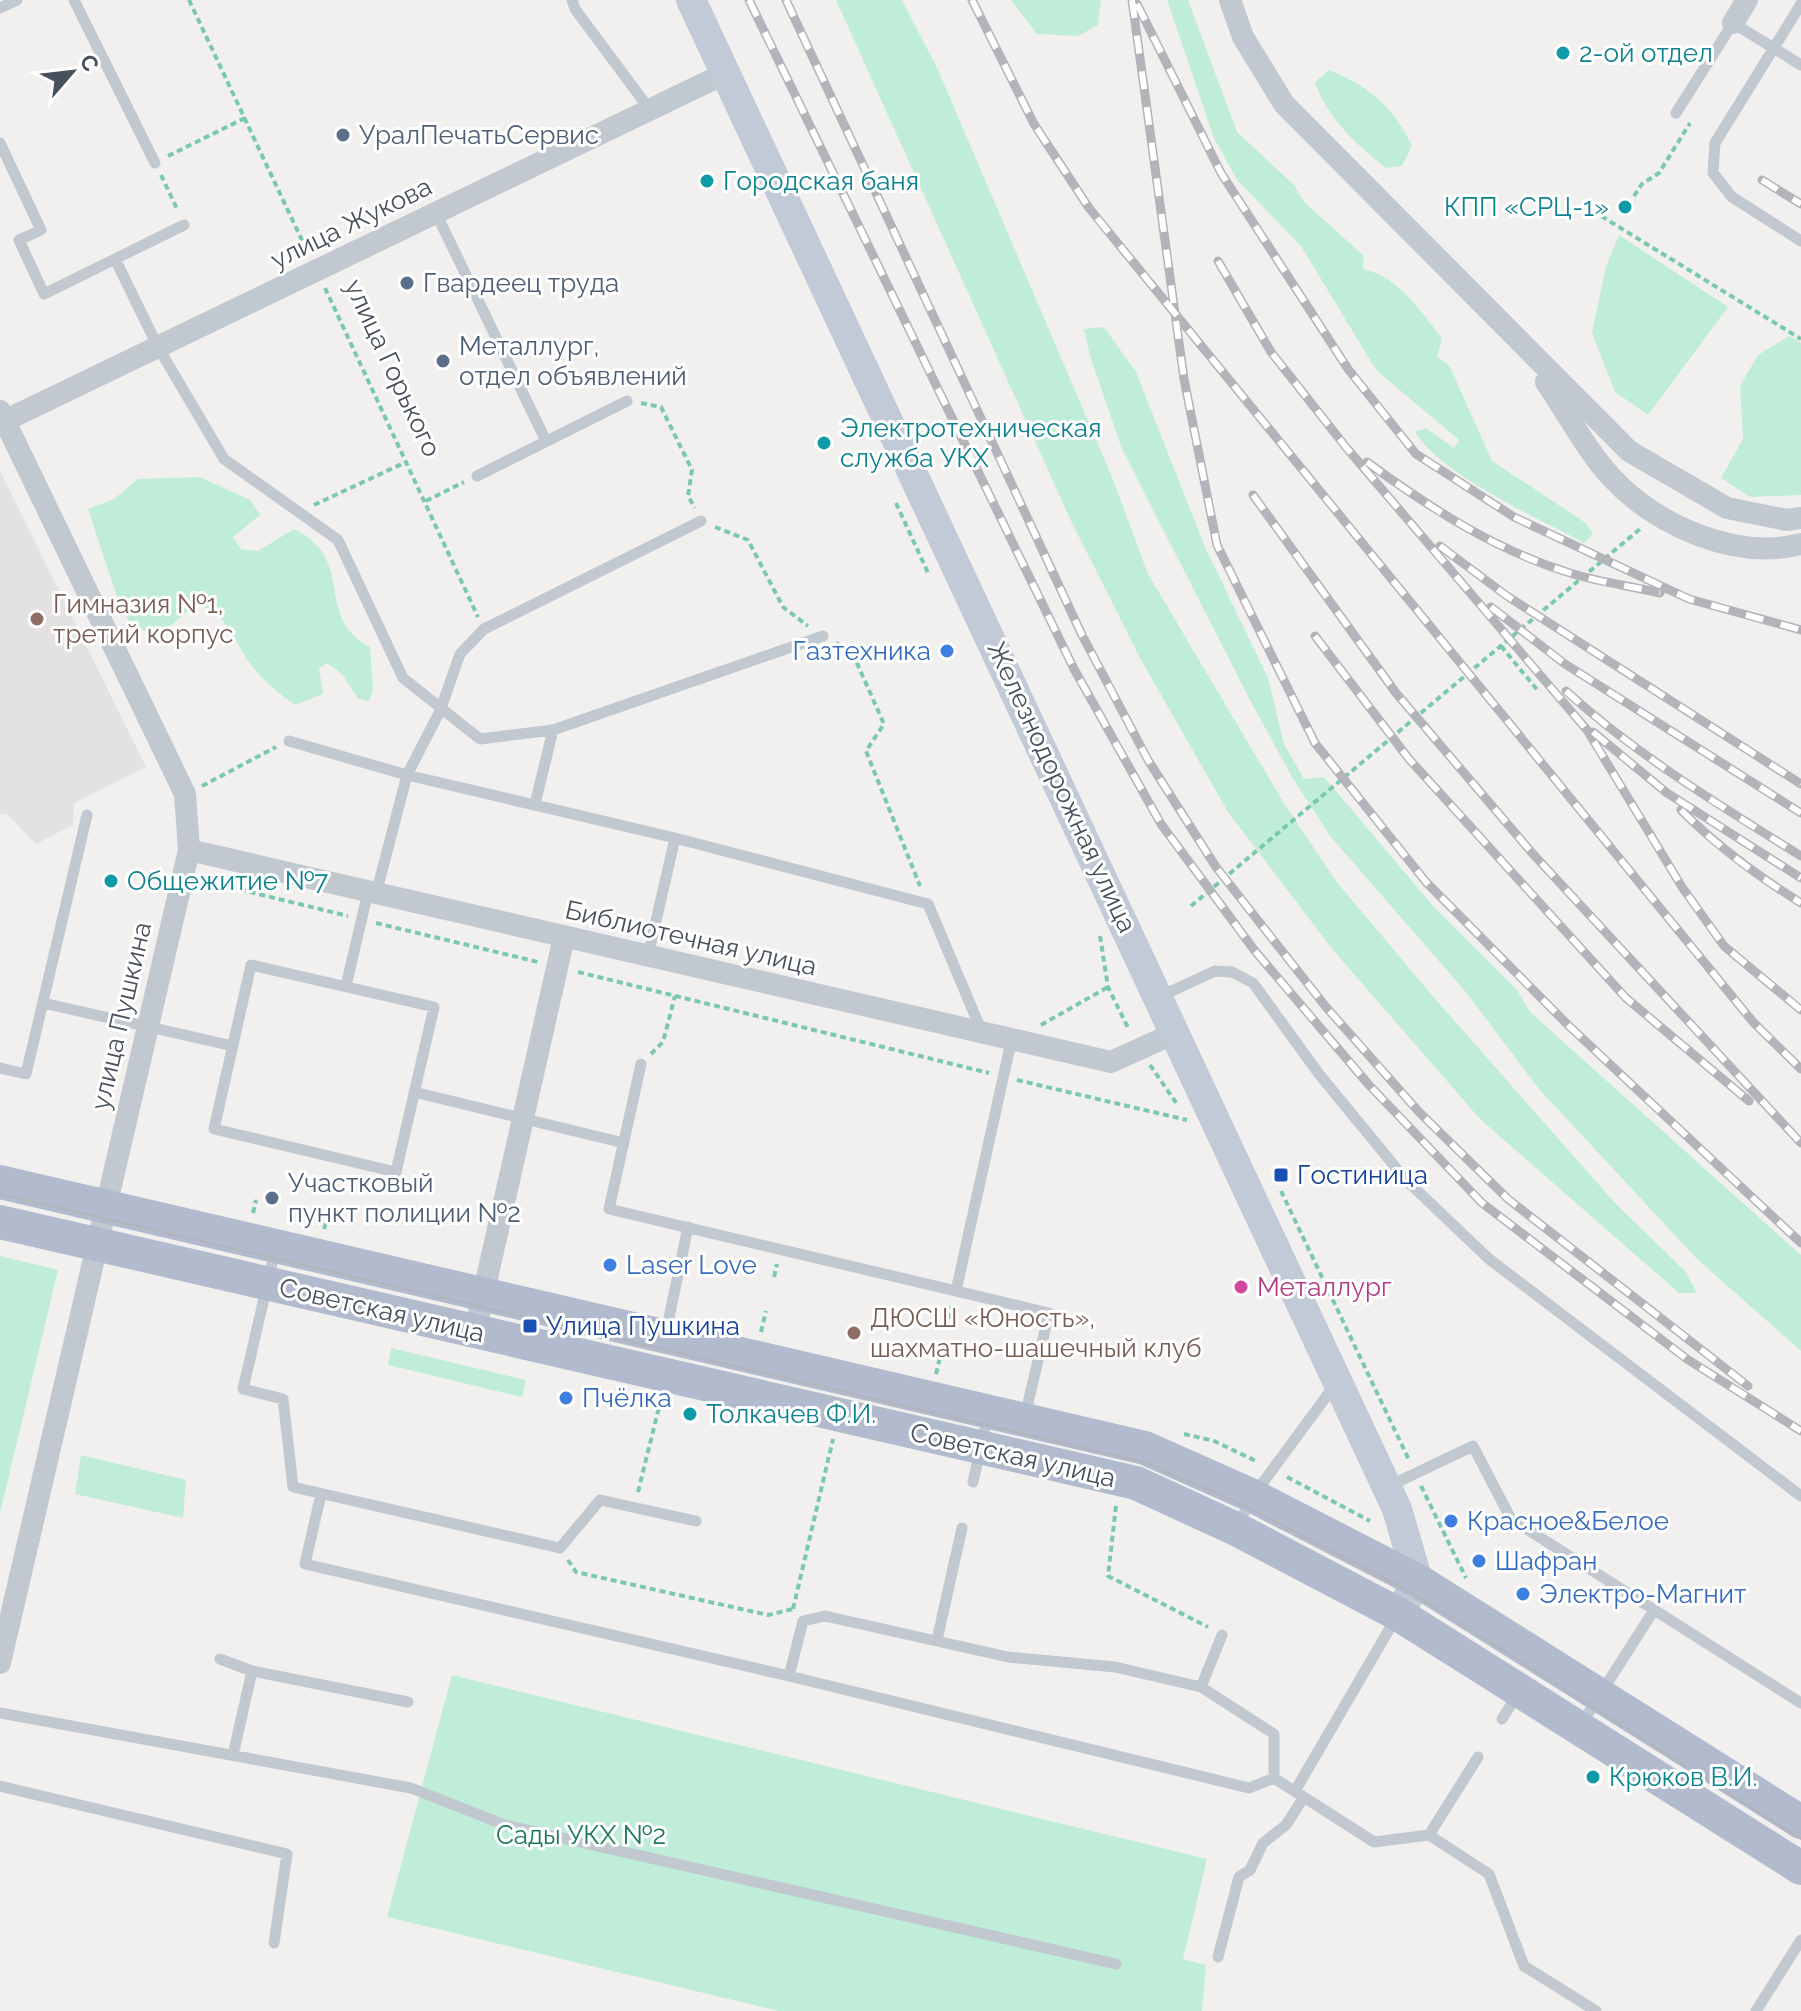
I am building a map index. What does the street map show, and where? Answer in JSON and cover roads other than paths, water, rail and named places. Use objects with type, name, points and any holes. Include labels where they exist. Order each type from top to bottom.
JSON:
[{"type":"main road","name":"Железнодорожная улица","points":[[691,0],[1339,1379],[1388,1487],[1418,1581]]},
{"type":"main road","name":"Советская улица","points":[[0,1182],[484,1295],[662,1362],[981,1447],[1020,1437],[1145,1448],[1253,1496],[1418,1581],[1801,1822]]},
{"type":"main road","name":"Советская улица","points":[[0,1222],[475,1331],[989,1411],[1020,1437],[1136,1483],[1236,1529],[1398,1614],[1801,1868]]},
{"type":"main road","points":[[1398,1614],[1418,1581]]},
{"type":"street","points":[[1230,0],[1243,37],[1284,104],[1629,451],[1727,508],[1787,520],[1801,518]]},
{"type":"street","points":[[1733,23],[1747,0]]},
{"type":"street","name":"улица Жукова","points":[[2,419],[726,73]]},
{"type":"street","points":[[1516,338],[1612,478],[1650,510],[1714,542],[1777,550],[1801,544]]},
{"type":"street","name":"улица Пушкина","points":[[0,1663],[189,850],[185,794],[2,419]]},
{"type":"street","name":"Библиотечная улица","points":[[189,850],[1011,1042],[1111,1062],[1177,1032]]},
{"type":"street","points":[[475,1331],[564,937]]},
{"type":"lane","points":[[0,8],[17,0]]},
{"type":"lane","points":[[74,0],[155,163]]},
{"type":"lane","points":[[572,0],[575,9],[650,110]]},
{"type":"lane","points":[[1801,4],[1715,143],[1713,173],[1732,197],[1801,241]]},
{"type":"lane","points":[[1676,113],[1733,23],[1801,65]]},
{"type":"lane","points":[[0,143],[41,230],[19,240],[44,294],[184,225]]},
{"type":"lane","points":[[436,213],[546,441]]},
{"type":"lane","points":[[115,259],[158,347],[224,459],[338,540],[403,678],[440,711],[480,739],[553,730],[823,636]]},
{"type":"lane","points":[[477,476],[627,401]]},
{"type":"lane","points":[[346,986],[362,919],[407,775],[440,711],[460,654],[484,629],[701,521]]},
{"type":"lane","points":[[535,804],[553,730]]},
{"type":"lane","points":[[289,741],[407,775],[675,838],[928,904],[983,1035]]},
{"type":"lane","points":[[0,1068],[26,1074],[87,815]]},
{"type":"lane","points":[[648,957],[675,838]]},
{"type":"lane","points":[[251,965],[434,1007],[396,1172],[214,1129],[233,1046],[251,965]]},
{"type":"lane","points":[[1160,996],[1215,971],[1232,972],[1253,983],[1319,1074],[1406,1180],[1489,1259],[1801,1496]]},
{"type":"lane","points":[[43,1003],[233,1046]]},
{"type":"lane","points":[[956,1291],[1011,1042]]},
{"type":"lane","points":[[641,1064],[609,1209],[1049,1313],[1020,1437]]},
{"type":"lane","points":[[414,1092],[624,1143]]},
{"type":"lane","points":[[662,1362],[688,1227]]},
{"type":"lane","points":[[276,1247],[243,1389],[283,1399],[293,1487],[560,1548],[600,1500],[696,1521]]},
{"type":"lane","points":[[1236,1529],[1253,1496],[1339,1379]]},
{"type":"lane","points":[[973,1482],[989,1411]]},
{"type":"lane","points":[[1388,1487],[1473,1446],[1511,1519],[1801,1703]]},
{"type":"lane","points":[[321,1494],[305,1564],[789,1676],[1249,1788],[1274,1778]]},
{"type":"lane","points":[[937,1640],[962,1528]]},
{"type":"lane","points":[[1579,1727],[1654,1610]]},
{"type":"lane","points":[[1218,1957],[1239,1877],[1250,1870],[1263,1843],[1286,1825],[1299,1794],[1398,1614]]},
{"type":"lane","points":[[789,1676],[803,1621],[825,1616],[1008,1657],[1115,1667],[1201,1687],[1274,1734],[1274,1778]]},
{"type":"lane","points":[[1201,1687],[1222,1635]]},
{"type":"lane","points":[[220,1659],[252,1671],[408,1702]]},
{"type":"lane","points":[[233,1755],[252,1671]]},
{"type":"lane","points":[[1502,1719],[1520,1689]]},
{"type":"lane","points":[[0,1713],[411,1788],[505,1825],[1116,1964]]},
{"type":"lane","points":[[1429,1835],[1478,1757]]},
{"type":"lane","points":[[1274,1778],[1374,1842],[1429,1835],[1489,1874],[1524,1966],[1596,2011]]},
{"type":"lane","points":[[0,1786],[287,1854],[274,1943]]},
{"type":"lane","points":[[1756,2011],[1801,1940]]},
{"type":"tram line","points":[[0,1194],[1144,1462],[1247,1507],[1411,1592],[1801,1839]]},
{"type":"railway","points":[[749,0],[1074,669],[1161,824],[1255,951],[1369,1085],[1482,1203],[1687,1359],[1801,1431]]},
{"type":"railway","points":[[786,0],[1082,635],[1148,760],[1216,867],[1326,1007],[1419,1112],[1508,1199],[1748,1386]]},
{"type":"railway","points":[[972,0],[1034,124],[1089,208],[1753,1022],[1801,1069]]},
{"type":"railway","points":[[1132,0],[1184,379],[1217,545],[1315,743],[1426,882],[1568,1025],[1801,1243]]},
{"type":"railway","points":[[1137,4],[1221,173],[1348,369],[1416,454],[1514,517],[1689,599],[1801,630]]},
{"type":"railway","points":[[1762,180],[1801,204]]},
{"type":"railway","points":[[1218,261],[1271,352],[1345,446],[1587,730],[1682,887],[1724,946],[1801,1010]]},
{"type":"railway","points":[[1367,462],[1464,526],[1542,564],[1660,593]]},
{"type":"railway","points":[[1253,495],[1396,693],[1533,854],[1801,1143]]},
{"type":"railway","points":[[1440,546],[1507,596],[1801,784]]},
{"type":"railway","points":[[1491,607],[1565,664],[1801,813]]},
{"type":"railway","points":[[1315,636],[1409,759],[1626,998],[1749,1101]]},
{"type":"railway","points":[[1566,691],[1650,758],[1801,856]]},
{"type":"railway","points":[[1593,732],[1667,793],[1801,878]]},
{"type":"railway","points":[[1681,810],[1738,860],[1801,903]]},
{"type":"place","name":"2-ой отдел","points":[[1563,53]]},
{"type":"place","name":"УралПечатьСервис","points":[[343,135]]},
{"type":"place","name":"Городская баня","points":[[707,181]]},
{"type":"place","name":"КПП «СРЦ-1»","points":[[1625,207]]},
{"type":"place","name":"Гвардеец труда","points":[[407,283]]},
{"type":"place","name":"Металлург, отдел объявлений","points":[[443,361]]},
{"type":"place","name":"Электротехническая служба УКХ","points":[[824,443]]},
{"type":"place","name":"Гимназия №1, третий корпус","points":[[37,619]]},
{"type":"place","name":"Газтехника","points":[[947,651]]},
{"type":"place","name":"Общежитие №7","points":[[111,881]]},
{"type":"place","name":"Гостиница","points":[[1281,1175]]},
{"type":"place","name":"Участковый пункт полиции №2","points":[[272,1198]]},
{"type":"place","name":"Laser Love","points":[[610,1265]]},
{"type":"place","name":"Металлург","points":[[1241,1287]]},
{"type":"place","name":"Улица Пушкина","points":[[530,1326]]},
{"type":"place","name":"ДЮСШ «Юность», шахматно-шашечный клуб","points":[[854,1333]]},
{"type":"place","name":"Пчёлка","points":[[566,1398]]},
{"type":"place","name":"Толкачев Ф.И.","points":[[690,1414]]},
{"type":"place","name":"Красное&Белое","points":[[1451,1521]]},
{"type":"place","name":"Шафран","points":[[1479,1561]]},
{"type":"place","name":"Электро-Магнит","points":[[1523,1594]]},
{"type":"place","name":"Крюков В.И.","points":[[1593,1777]]},
{"type":"park label","name":"Сады УКХ №2","points":[[581,1835]]}]
